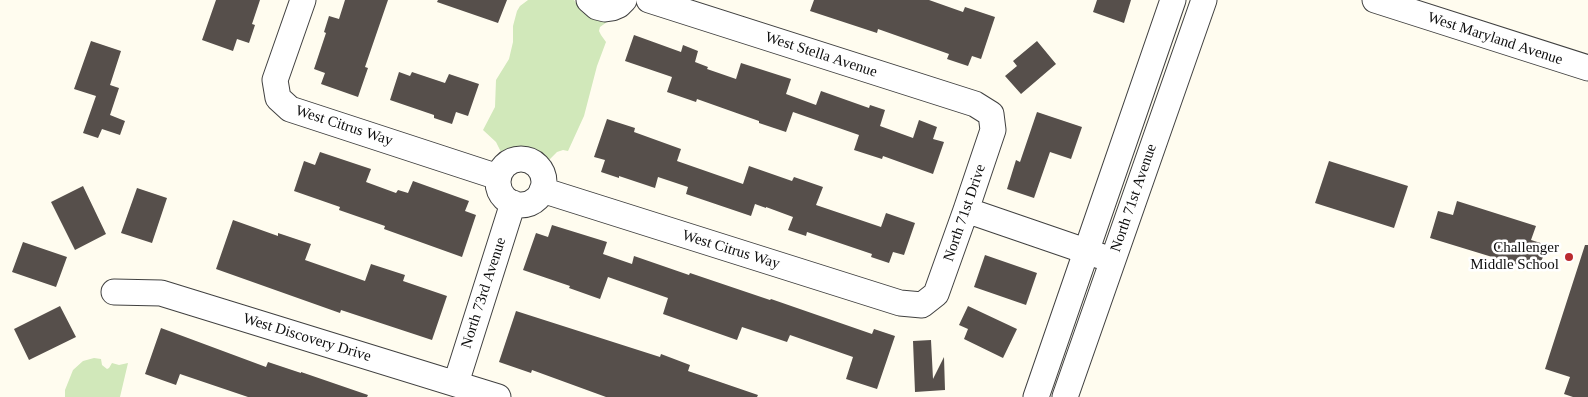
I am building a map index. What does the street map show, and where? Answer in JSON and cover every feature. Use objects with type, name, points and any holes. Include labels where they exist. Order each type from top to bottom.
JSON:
[{"type":"street","name":"West Citrus Way","points":[[303,0],[275,80],[278,98],[290,108],[498,177]]},
{"type":"street","points":[[589,0],[598,7],[605,9],[619,5],[624,0]]},
{"type":"street","name":"West Stella Avenue","points":[[650,0],[976,104],[991,114]]},
{"type":"street","name":"North 71st Avenue","points":[[1036,397],[1173,0]]},
{"type":"street","name":"North 71st Avenue","points":[[1065,397],[1204,0]]},
{"type":"street","name":"West Maryland Avenue","points":[[1374,0],[1588,68]]},
{"type":"street","name":"North 71st Drive","points":[[922,305],[936,294],[993,130],[991,114]]},
{"type":"street","points":[[517,159],[531,162],[536,165],[543,177],[542,190],[533,201],[521,204],[513,203],[503,196],[499,190],[498,177],[505,165],[511,161],[517,159]]},
{"type":"street","name":"West Citrus Way","points":[[542,190],[900,303],[922,305]]},
{"type":"street","name":"North 73rd Avenue","points":[[456,383],[513,203]]},
{"type":"street","points":[[966,210],[1112,260]]},
{"type":"street","name":"West Discovery Drive","points":[[114,292],[162,293],[498,397]]},
{"type":"green space","points":[[528,0],[574,0],[582,12],[589,17],[607,22],[600,27],[599,31],[606,42],[597,66],[584,116],[568,151],[557,152],[548,161],[542,154],[527,147],[501,152],[496,142],[483,130],[495,107],[496,80],[509,59],[517,11]]},
{"type":"green space","points":[[94,358],[101,359],[102,365],[107,369],[112,363],[119,365],[128,363],[120,397],[65,397],[65,390],[73,370],[83,361]]},
{"type":"building","points":[[216,0],[260,0],[252,24],[255,25],[249,43],[237,39],[233,51],[202,40]]},
{"type":"building","points":[[345,0],[388,0],[365,67],[368,68],[358,97],[321,84],[325,73],[314,69],[326,33],[324,32],[329,16],[339,19]]},
{"type":"building","points":[[438,0],[507,0],[498,23],[437,2]]},
{"type":"building","points":[[814,0],[929,0],[963,12],[965,7],[995,17],[981,59],[972,56],[968,66],[947,59],[949,54],[878,29],[877,33],[810,11]]},
{"type":"building","points":[[1097,0],[1131,0],[1124,23],[1093,12]]},
{"type":"building","points":[[634,35],[681,52],[683,45],[698,51],[695,62],[708,67],[707,69],[736,79],[741,63],[791,79],[786,94],[816,105],[821,91],[869,108],[870,105],[885,110],[880,126],[913,138],[919,120],[937,127],[933,139],[944,142],[933,174],[883,156],[882,159],[854,150],[859,135],[793,112],[786,132],[697,99],[696,102],[667,92],[672,77],[625,61]]},
{"type":"building","points":[[91,41],[121,51],[110,85],[119,88],[110,115],[125,121],[120,135],[102,129],[98,138],[83,133],[96,96],[74,89]]},
{"type":"building","points":[[1037,41],[1056,64],[1021,94],[1005,76],[1017,66],[1013,61]]},
{"type":"building","points":[[399,72],[410,76],[412,72],[445,83],[449,74],[479,84],[468,116],[456,112],[452,124],[434,118],[434,115],[390,100]]},
{"type":"building","points":[[1037,112],[1082,127],[1071,159],[1050,152],[1034,198],[1007,189],[1016,160],[1020,162]]},
{"type":"building","points":[[607,119],[635,128],[634,132],[681,149],[677,161],[743,184],[749,166],[792,181],[794,177],[823,187],[816,205],[881,227],[886,213],[915,223],[904,255],[893,252],[889,263],[871,257],[872,254],[807,232],[806,236],[788,230],[793,217],[766,207],[755,204],[751,216],[686,194],[688,187],[658,177],[655,188],[601,172],[605,160],[594,157]]},
{"type":"building","points":[[320,152],[371,169],[366,182],[396,193],[398,190],[408,193],[413,181],[469,201],[465,211],[476,215],[462,257],[384,229],[385,226],[339,210],[340,207],[294,191],[304,161],[315,165]]},
{"type":"building","points":[[1329,161],[1408,186],[1394,228],[1315,203]]},
{"type":"building","points":[[83,186],[106,234],[75,250],[51,202]]},
{"type":"building","points":[[137,188],[167,198],[152,243],[121,233]]},
{"type":"building","points":[[1457,201],[1536,226],[1531,240],[1547,245],[1538,271],[1430,238],[1438,211],[1453,215]]},
{"type":"building","points":[[233,220],[278,236],[278,233],[311,244],[305,260],[365,281],[371,264],[405,275],[403,281],[447,296],[432,340],[341,310],[340,313],[216,269]]},
{"type":"building","points":[[552,225],[607,242],[603,254],[632,264],[634,256],[689,275],[690,273],[771,299],[872,334],[874,329],[895,336],[877,389],[846,379],[853,357],[790,335],[787,342],[742,327],[737,340],[663,314],[668,298],[608,277],[600,299],[569,288],[570,286],[523,270],[536,233],[548,237]]},
{"type":"building","points":[[23,242],[67,257],[56,287],[12,272]]},
{"type":"building","points":[[1585,245],[1588,245],[1588,397],[1573,397],[1564,394],[1570,377],[1545,369]]},
{"type":"building","points":[[985,255],[1037,273],[1026,305],[974,287]]},
{"type":"building","points":[[60,306],[76,337],[29,360],[14,329]]},
{"type":"building","points":[[968,306],[1017,329],[1003,358],[964,339],[968,329],[959,325]]},
{"type":"building","points":[[516,311],[660,357],[661,354],[690,365],[688,371],[758,395],[757,397],[606,397],[532,370],[531,373],[499,362]]},
{"type":"building","points":[[161,328],[266,367],[268,362],[368,395],[367,397],[248,397],[180,374],[176,385],[145,374]]},
{"type":"building","points":[[931,340],[933,379],[944,357],[945,390],[915,392],[913,341]]},
{"type":"place","name":"Challenger Middle School","points":[[1569,257]]}]
